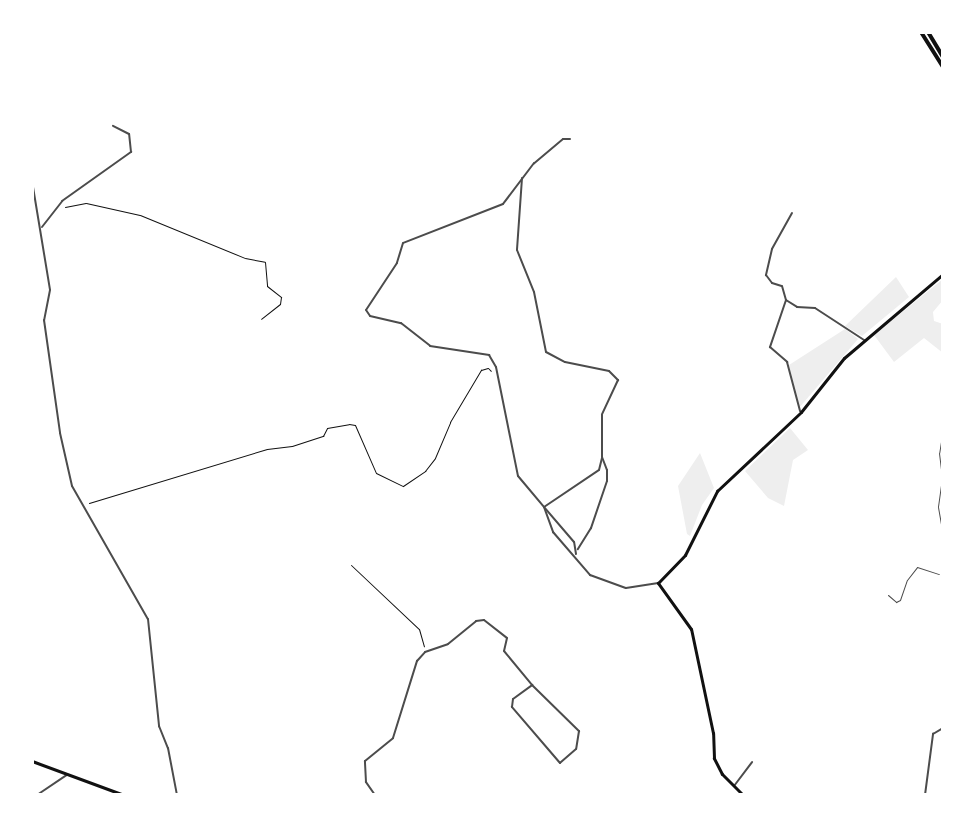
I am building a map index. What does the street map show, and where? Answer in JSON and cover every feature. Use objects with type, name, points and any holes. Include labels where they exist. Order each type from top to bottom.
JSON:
[{"type":"highway","points":[[921,32],[943,67]]},
{"type":"highway","points":[[928,32],[943,57]]},
{"type":"main road","points":[[743,795],[722,774],[714,758],[713,733],[691,629],[658,583],[685,555],[717,491],[801,412],[864,340],[943,274]]},
{"type":"main road","points":[[32,761],[124,795]]},
{"type":"street","points":[[42,228],[54,209],[85,182],[131,152],[129,134],[113,126]]},
{"type":"street","points":[[570,139],[563,139],[523,177],[503,204],[403,243],[397,263],[366,310],[370,316],[401,323],[430,346],[489,355],[496,367],[518,476],[578,549]]},
{"type":"street","points":[[523,177],[517,250],[534,292],[546,352],[565,362],[609,371],[618,380],[602,415],[599,470],[544,507]]},
{"type":"street","points":[[33,187],[50,290],[44,320],[72,486],[80,506],[131,585],[148,619],[159,726],[168,748],[177,795]]},
{"type":"street","points":[[792,213],[772,249],[765,270],[772,283],[782,286],[786,300],[770,347],[787,362],[801,412]]},
{"type":"street","points":[[786,300],[797,307],[815,308],[864,340]]},
{"type":"street","points":[[575,555],[591,528],[605,489],[607,470],[602,457]]},
{"type":"street","points":[[544,507],[553,532],[590,575],[619,587],[644,588],[658,583]]},
{"type":"street","points":[[375,795],[366,782],[365,761],[393,738],[417,661],[425,652],[448,644],[476,621],[484,620],[507,638],[504,651],[532,685],[579,731],[576,749],[560,763],[512,707],[513,699],[532,685]]},
{"type":"street","points":[[925,795],[933,734],[943,728]]},
{"type":"street","points":[[734,786],[752,762]]},
{"type":"street","points":[[37,795],[68,774]]},
{"type":"lane","points":[[943,429],[938,507],[943,535]]},
{"type":"lane","points":[[943,562],[943,577]]},
{"type":"lane","points":[[888,595],[896,602],[900,600],[907,580],[917,567],[930,569],[943,577]]},
{"type":"path","points":[[54,209],[86,203],[140,215],[245,258],[265,262],[267,286],[281,297],[280,304],[261,319]]},
{"type":"path","points":[[80,506],[267,449],[292,446],[323,436],[327,428],[349,424],[355,425],[376,473],[403,486],[425,471],[435,458],[450,422],[481,370],[488,368],[492,372]]},
{"type":"path","points":[[351,565],[419,629],[425,652]]},
{"type":"shaded area","points":[[896,277],[909,297],[862,336],[845,326]]},
{"type":"shaded area","points":[[943,279],[943,300],[933,312],[934,321],[943,324],[943,353],[924,338],[894,362],[874,335]]},
{"type":"shaded area","points":[[845,329],[858,339],[799,408],[789,365]]},
{"type":"shaded area","points":[[790,428],[808,450],[793,460],[784,506],[768,498],[745,471]]},
{"type":"shaded area","points":[[700,453],[714,488],[702,505],[690,536],[687,534],[678,486]]}]
